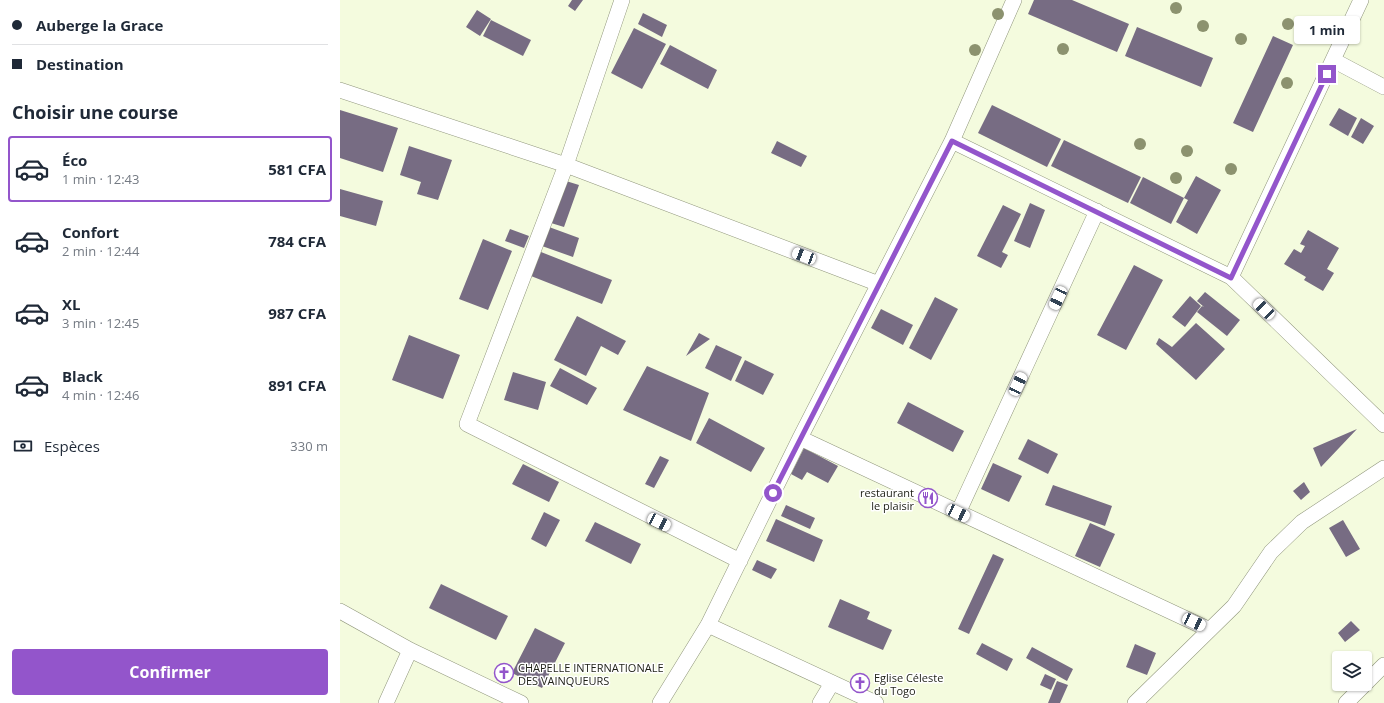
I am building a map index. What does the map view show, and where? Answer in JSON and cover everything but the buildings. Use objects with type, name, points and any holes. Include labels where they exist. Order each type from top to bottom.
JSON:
[{"type":"street","points":[[622,0],[566,164],[467,424],[740,561]]},
{"type":"street","points":[[660,703],[708,625],[800,438],[952,141],[1014,0]]},
{"type":"street","points":[[1231,278],[1361,0]]},
{"type":"street","points":[[1333,60],[1384,87]]},
{"type":"street","points":[[340,90],[566,164],[879,284]]},
{"type":"street","points":[[952,141],[1231,278],[1384,425]]},
{"type":"street","points":[[958,513],[1097,211]]},
{"type":"street","points":[[800,438],[1208,629]]},
{"type":"street","points":[[1135,703],[1208,629],[1234,606],[1270,552],[1302,522],[1384,468]]},
{"type":"street","points":[[340,611],[410,650],[521,703]]},
{"type":"street","points":[[708,625],[876,703]]},
{"type":"street","points":[[386,703],[410,650]]},
{"type":"street","points":[[1372,677],[1384,665]]},
{"type":"street","points":[[820,703],[832,682]]},
{"type":"street","points":[[1346,703],[1358,691]]},
{"type":"place","name":"restaurant le plaisir","points":[[928,498]]},
{"type":"place","name":"CHAPELLE INTERNATIONALE DES VAINQUEURS","points":[[504,673]]},
{"type":"place","name":"Eglise Céleste du Togo","points":[[860,683]]},
{"type":"route","points":[[773,493],[952,141],[1231,278],[1327,74]]}]
